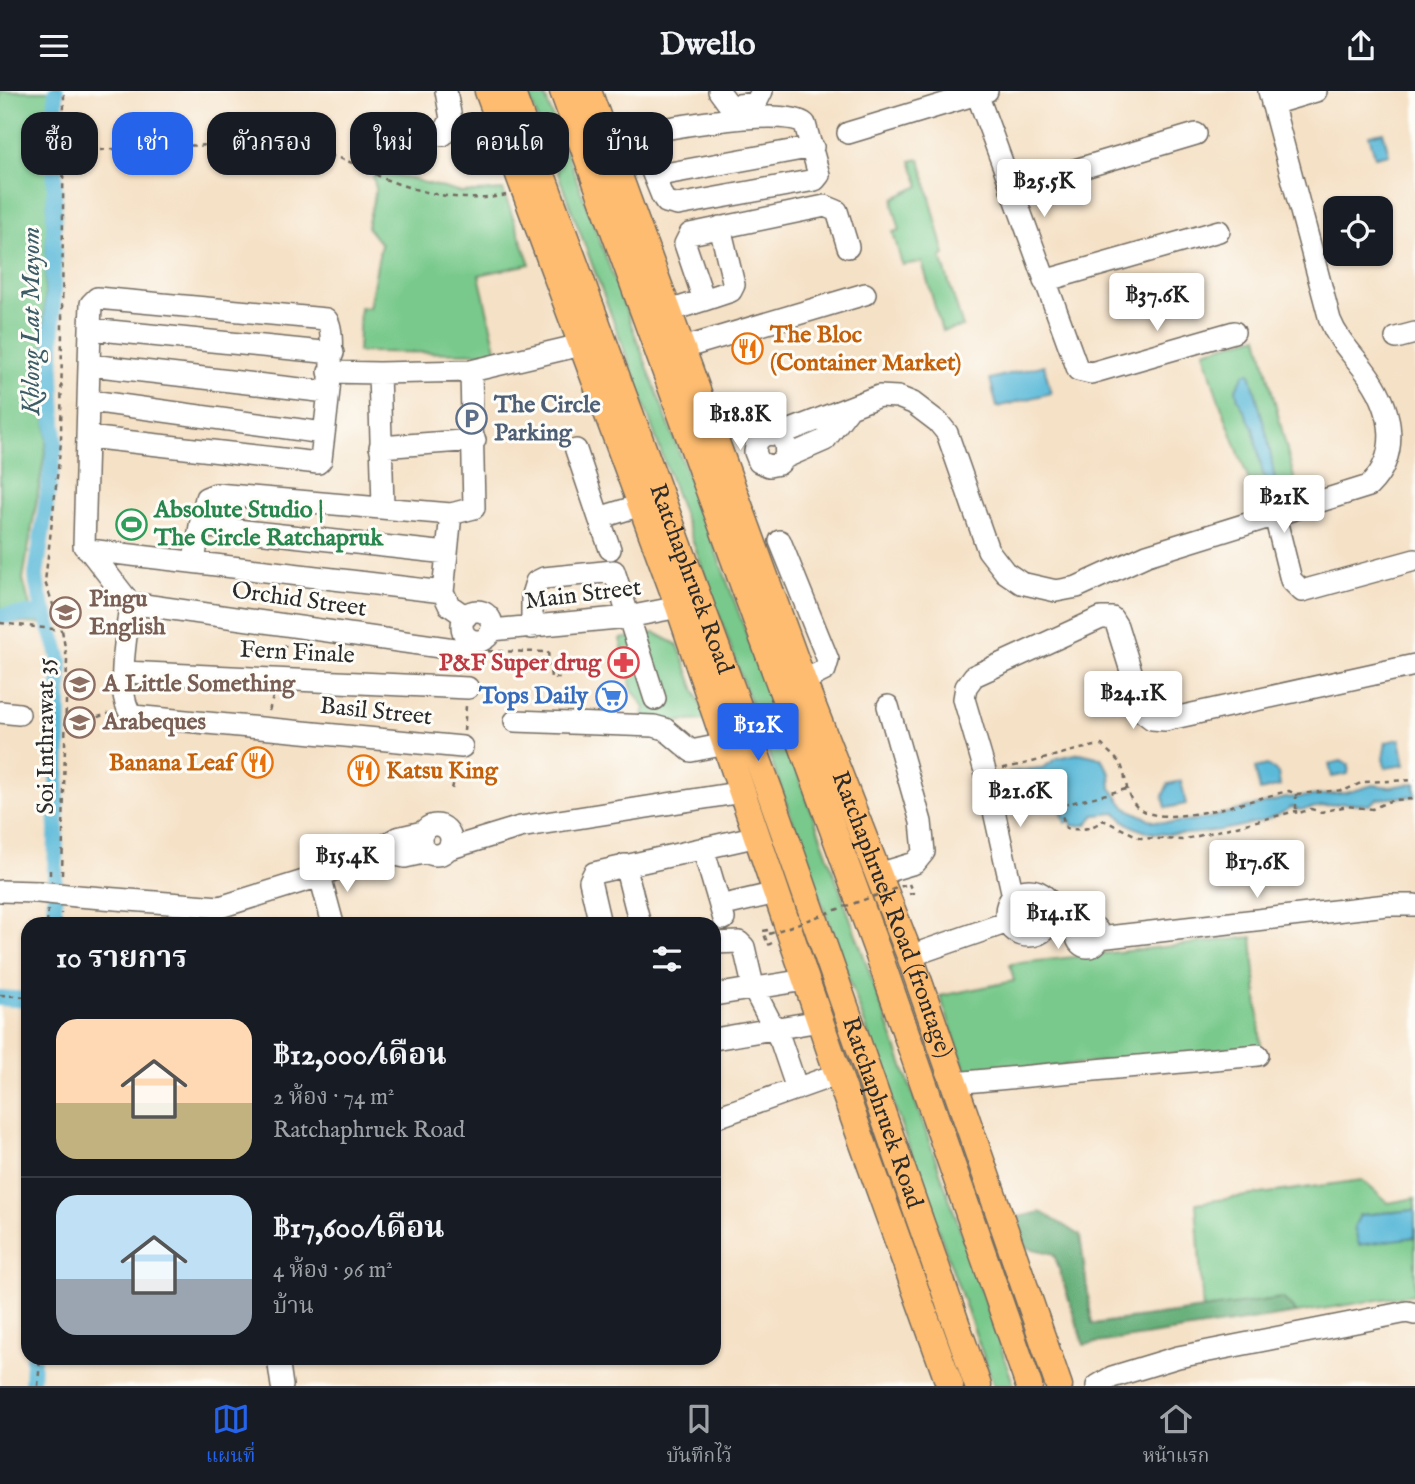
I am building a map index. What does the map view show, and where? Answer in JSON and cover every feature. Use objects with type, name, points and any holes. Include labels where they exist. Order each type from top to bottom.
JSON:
[{"type":"main road","points":[[488,91],[496,112]]},
{"type":"main road","points":[[497,91],[505,112]]},
{"type":"main road","name":"Ratchaphruek Road","points":[[511,91],[646,451],[857,1037],[978,1386]]},
{"type":"main road","name":"Ratchaphruek Road","points":[[563,91],[877,950],[1029,1386]]},
{"type":"main road","name":"Ratchaphruek Road (frontage)","points":[[587,91],[595,112]]},
{"type":"main road","points":[[520,175],[744,792],[805,980],[950,1386]]},
{"type":"main road","name":"Ratchaphruek Road (frontage)","points":[[618,175],[803,681],[910,956],[1059,1386]]},
{"type":"main road","points":[[877,950],[1020,1276]]},
{"type":"main road","points":[[857,1037],[857,1067],[925,1278],[927,1317]]},
{"type":"street","points":[[443,135],[451,119],[446,91]]},
{"type":"street","points":[[719,91],[730,106],[756,103],[762,91]]},
{"type":"street","points":[[760,456],[766,434],[784,448],[825,440],[848,410],[879,396],[898,397],[938,422],[954,449],[988,550],[1005,572],[1021,583],[1044,589],[1064,590],[1077,587],[1147,555],[1369,486],[1387,463],[1391,446],[1383,401],[1370,377],[1336,336],[1330,320],[1270,97],[1316,91]]},
{"type":"street","points":[[848,133],[980,92],[1011,189],[1078,370],[1091,373],[1234,332]]},
{"type":"street","points":[[673,129],[775,115],[800,119],[805,124],[813,147],[819,170],[815,180],[678,205],[666,202],[654,176],[813,147]]},
{"type":"street","points":[[1011,189],[1196,134]]},
{"type":"street","points":[[704,300],[685,240],[691,234],[825,206],[837,211],[848,247]]},
{"type":"street","points":[[669,311],[731,291],[734,285],[720,227]]},
{"type":"street","points":[[1044,281],[1219,231]]},
{"type":"street","points":[[683,348],[865,294]]},
{"type":"street","points":[[88,437],[313,463],[321,460],[331,327],[326,319],[97,298],[91,304],[90,401],[88,437],[83,541],[130,603],[122,693],[126,708]]},
{"type":"street","points":[[90,329],[329,372]]},
{"type":"street","points":[[90,365],[379,373],[471,371],[512,364],[582,345]]},
{"type":"street","points":[[194,561],[206,498],[216,494],[383,506],[451,514],[469,511],[476,503],[471,371]]},
{"type":"street","points":[[379,373],[383,506]]},
{"type":"street","points":[[90,401],[323,433]]},
{"type":"street","points":[[380,447],[475,440]]},
{"type":"street","points":[[727,468],[760,456],[779,464],[784,448]]},
{"type":"street","points":[[576,450],[610,549]]},
{"type":"street","points":[[599,518],[641,505]]},
{"type":"street","points":[[89,550],[443,592],[451,514]]},
{"type":"street","points":[[1275,516],[1292,580],[1302,591],[1415,560]]},
{"type":"street","points":[[200,526],[447,552]]},
{"type":"street","points":[[780,541],[828,660],[825,670],[803,681]]},
{"type":"street","points":[[532,628],[531,595],[536,582],[544,578],[609,569],[617,575],[655,699]]},
{"type":"street","name":"Main Street","points":[[443,592],[449,605],[466,617],[473,612],[484,612],[492,622],[492,630],[628,617],[678,607]]},
{"type":"street","name":"Orchid Street","points":[[130,603],[461,650]]},
{"type":"street","points":[[1013,896],[1034,890],[1047,897],[1053,910],[1044,932],[1028,936],[1014,930],[1008,922],[1006,909],[1013,896],[985,771],[964,699],[966,687],[974,676],[1101,618],[1112,618],[1117,626],[1144,713],[1152,719],[1165,720],[1415,665]]},
{"type":"street","name":"Fern Finale","points":[[124,672],[468,688]]},
{"type":"street","points":[[878,874],[915,863],[924,852],[921,823],[888,706]]},
{"type":"street","name":"Basil Street","points":[[126,708],[133,716],[462,747]]},
{"type":"street","points":[[515,721],[654,726],[665,729],[691,751],[726,744]]},
{"type":"street","points":[[0,891],[38,892],[69,901],[219,915],[320,876],[376,851],[397,838],[425,842],[436,825],[449,840],[490,824],[520,827],[744,792]]},
{"type":"street","points":[[598,917],[590,881],[594,873],[758,836]]},
{"type":"street","points":[[703,848],[722,913],[776,893]]},
{"type":"street","points":[[625,865],[638,917]]},
{"type":"street","points":[[320,876],[331,917]]},
{"type":"street","points":[[1049,925],[1077,933],[1082,927],[1093,926],[1098,931],[1099,938],[1387,905],[1415,905]]},
{"type":"street","points":[[910,956],[1008,922]]},
{"type":"street","points":[[721,943],[739,942],[744,947],[754,990],[774,1027],[797,1089]]},
{"type":"street","points":[[721,994],[805,980]]},
{"type":"street","points":[[721,1038],[820,1021]]},
{"type":"street","points":[[954,1083],[1258,1055]]},
{"type":"street","points":[[721,1114],[838,1073]]},
{"type":"street","points":[[1097,1386],[1112,1377],[1178,1357],[1406,1312],[1415,1314]]},
{"type":"street","points":[[279,1365],[282,1386]]},
{"type":"path","name":"Soi Inthrawat 35","points":[[62,879],[66,659],[60,629],[45,582],[61,442],[64,91]]},
{"type":"path","points":[[98,150],[189,143],[247,144],[334,156],[405,186],[460,197],[496,197],[526,191]]},
{"type":"path","points":[[265,728],[299,591]]},
{"type":"path","points":[[0,623],[60,629]]},
{"type":"path","points":[[461,650],[548,652],[551,678],[561,678]]},
{"type":"path","points":[[452,789],[462,747],[468,688]]},
{"type":"path","points":[[88,720],[126,708]]},
{"type":"path","points":[[985,771],[1034,764],[1068,750],[1102,745],[1120,764],[1126,789],[1135,806],[1151,815],[1213,812],[1289,791],[1296,794],[1345,790],[1363,782],[1415,780]]},
{"type":"path","points":[[1126,789],[1059,806],[1066,828],[1076,830],[1096,826],[1103,820],[1141,838],[1182,840],[1296,811]]},
{"type":"path","points":[[1296,794],[1296,814],[1303,814],[1311,809],[1321,812],[1347,806],[1372,809],[1392,800],[1415,799]]},
{"type":"path","points":[[769,934],[905,885],[908,894],[913,893],[908,879],[902,881],[907,896]]},
{"type":"path","points":[[63,917],[69,901]]},
{"type":"path","points":[[0,995],[21,996]]},
{"type":"path","points":[[38,1386],[40,1365]]},
{"type":"green space","points":[[0,91],[51,91],[50,112],[21,112],[21,175],[49,175],[44,332],[47,441],[23,579],[31,611],[41,624],[0,622]]},
{"type":"green space","points":[[527,91],[543,91],[551,112],[535,112]]},
{"type":"green space","points":[[920,159],[945,255],[941,257],[963,327],[942,331],[922,262],[902,265],[893,232],[900,230],[893,205],[894,198],[920,186],[911,161]]},
{"type":"green space","points":[[569,160],[843,898],[1014,1386],[994,1386],[631,368],[559,175],[569,175]]},
{"type":"green space","points":[[373,175],[396,175],[462,193],[503,190],[530,264],[479,275],[497,353],[358,352],[360,307],[369,308],[381,244],[367,227],[376,189]]},
{"type":"green space","points":[[1258,336],[1298,493],[1258,505],[1216,392],[1204,351]]},
{"type":"green space","points":[[655,633],[678,645],[706,720],[645,723],[645,708],[632,689],[620,639]]},
{"type":"green space","points":[[1252,937],[1261,1046],[967,1075],[940,996],[1014,981],[1010,964]]},
{"type":"green space","points":[[1362,1180],[1388,1203],[1415,1198],[1415,1210],[1360,1215],[1393,1239],[1415,1237],[1415,1294],[1297,1313],[1282,1298],[1203,1310],[1196,1203]]},
{"type":"green space","points":[[1041,1212],[1080,1235],[1092,1324],[1283,1298],[1297,1313],[1084,1345],[1054,1254],[1025,1247],[1018,1217]]},
{"type":"water","points":[[1383,132],[1389,154],[1375,157],[1369,135]]},
{"type":"water","points":[[1044,365],[1051,393],[997,407],[990,379]]},
{"type":"water","points":[[1245,373],[1250,373],[1268,439],[1275,480],[1268,481],[1263,474],[1253,428],[1238,399],[1236,389]]},
{"type":"water","points":[[1400,739],[1405,765],[1386,768],[1383,759],[1386,742]]},
{"type":"water","points":[[1080,753],[1101,758],[1110,773],[1111,788],[1126,808],[1153,821],[1171,823],[1208,818],[1286,798],[1346,793],[1373,785],[1390,787],[1415,783],[1415,796],[1377,799],[1369,805],[1343,803],[1299,810],[1292,807],[1245,825],[1205,832],[1169,834],[1138,829],[1116,813],[1095,815],[1086,825],[1072,826],[1071,821],[1065,823],[1054,789],[1034,795],[1030,787],[1010,792],[1009,772],[1042,768],[1058,758]]},
{"type":"water","points":[[1341,761],[1349,765],[1348,774],[1332,777],[1329,764]]},
{"type":"water","points":[[1267,765],[1278,773],[1280,786],[1260,791],[1255,768]]},
{"type":"water","points":[[1181,781],[1186,804],[1166,808],[1163,795],[1168,784]]},
{"type":"water","points":[[1283,842],[1284,849],[1250,852],[1250,845]]},
{"type":"water","points":[[1415,1210],[1415,1237],[1359,1245],[1354,1227],[1360,1215]]},
{"type":"waterway","name":"Khlong Lat Mayom","points":[[54,917],[60,661],[36,575],[55,445],[52,373],[56,91]]},
{"type":"waterway","points":[[0,616],[46,613]]},
{"type":"waterway","points":[[0,998],[21,1000]]},
{"type":"waterway","name":"Khlong Lat Mayom","points":[[32,1386],[33,1365]]},
{"type":"place","name":"The Bloc (Container Market)","points":[[747,349]]},
{"type":"place","name":"The Circle Parking","points":[[471,419]]},
{"type":"place","name":"Absolute Studio | The Circle Ratchapruk","points":[[131,524]]},
{"type":"place","name":"Pingu English","points":[[66,613]]},
{"type":"place","name":"P&F Super drug","points":[[624,663]]},
{"type":"place","name":"A Little Something","points":[[80,684]]},
{"type":"place","name":"Tops Daily","points":[[611,696]]},
{"type":"place","name":"Arabeques","points":[[80,722]]},
{"type":"place","name":"Banana Leaf","points":[[257,763]]},
{"type":"place","name":"Katsu King","points":[[363,771]]}]
